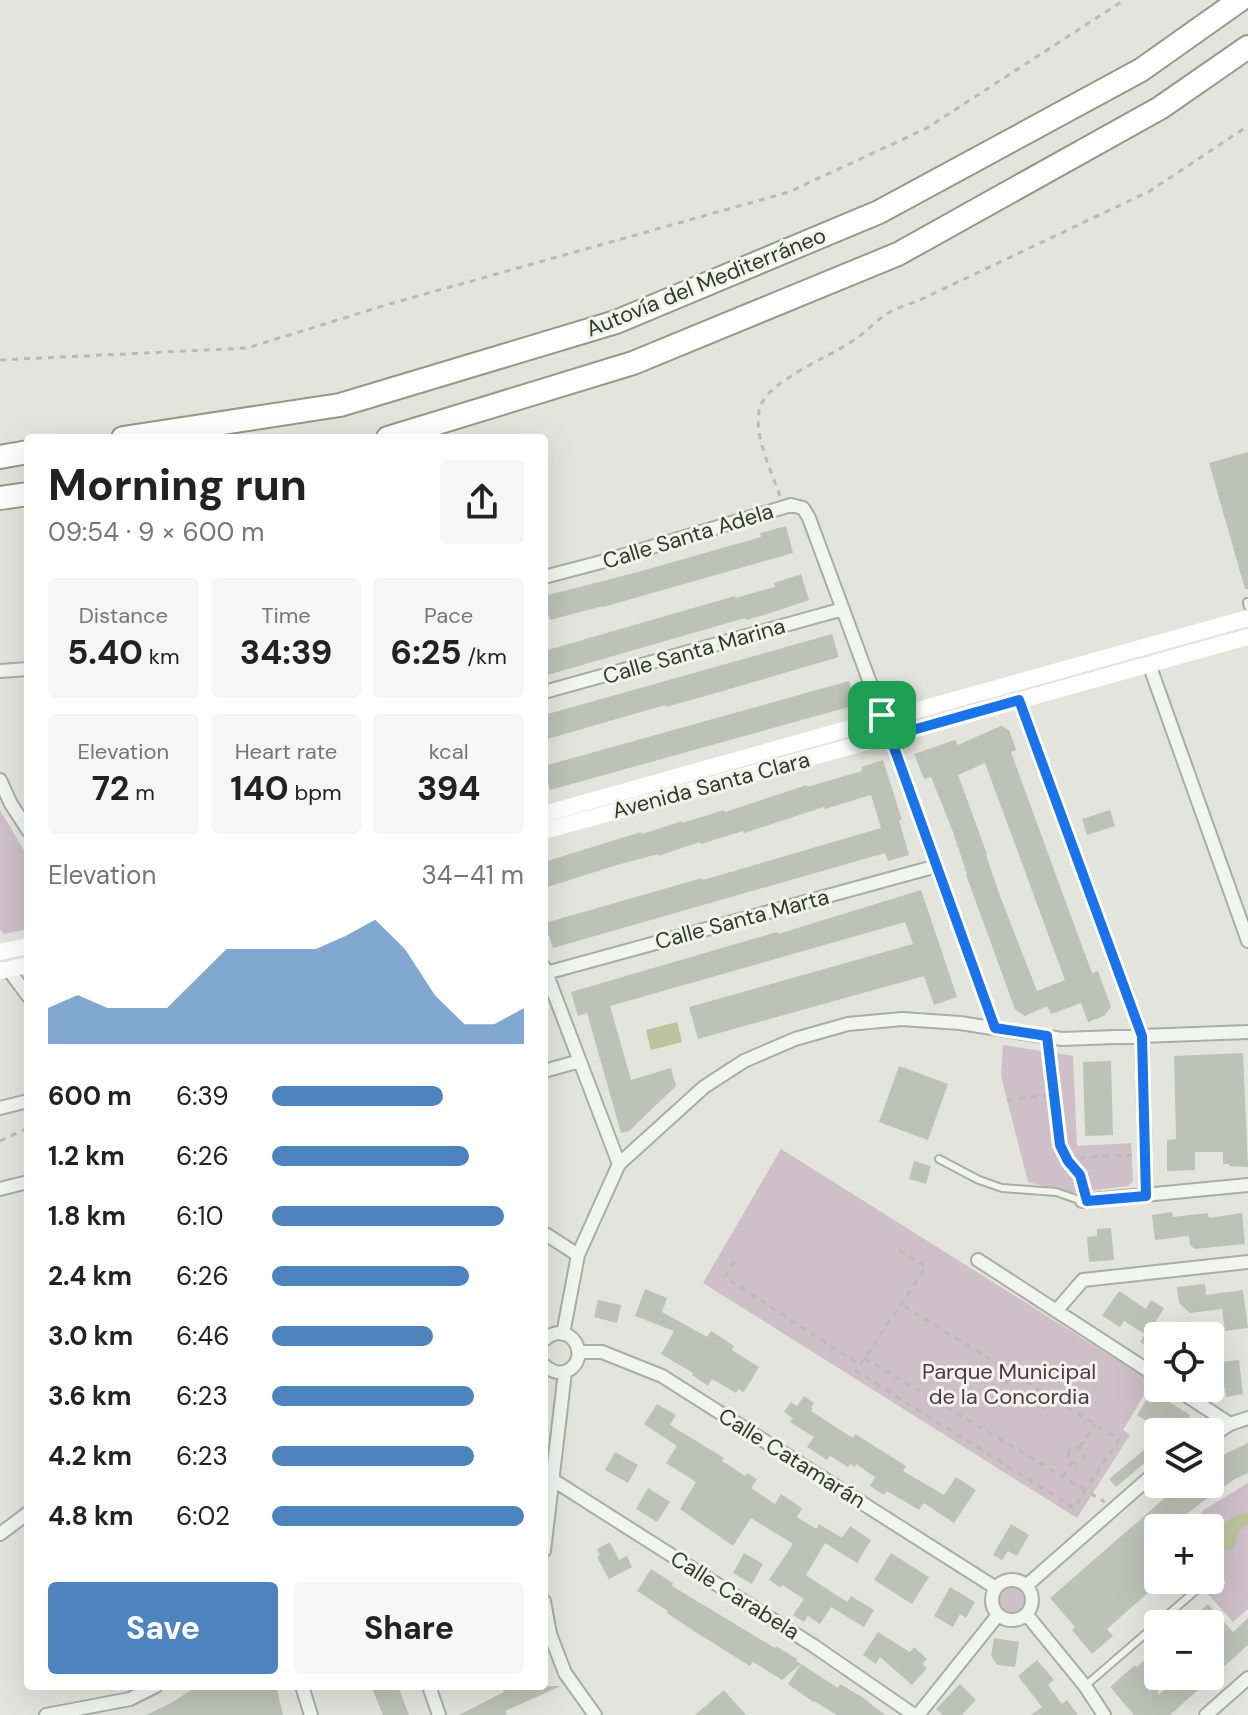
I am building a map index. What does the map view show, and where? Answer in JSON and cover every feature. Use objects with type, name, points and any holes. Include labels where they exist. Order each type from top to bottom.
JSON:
[{"type":"highway","name":"Autovía del Mediterráneo","points":[[149,434],[340,405],[616,322],[879,212],[1141,70],[1240,0]]},
{"type":"highway","name":"Autovía del Mediterráneo","points":[[401,434],[633,363],[898,254],[1160,108],[1248,47]]},
{"type":"highway","points":[[0,457],[24,453]]},
{"type":"highway","points":[[0,498],[24,495]]},
{"type":"street","name":"Calle Santa Adela","points":[[548,576],[783,507],[803,508],[884,717]]},
{"type":"street","name":"Calle Santa Marina","points":[[548,691],[843,609]]},
{"type":"street","name":"Avenida Santa Clara","points":[[548,813],[1248,609]]},
{"type":"street","name":"Avenida Santa Clara","points":[[548,830],[1248,637]]},
{"type":"street","points":[[1149,664],[1248,941]]},
{"type":"street","points":[[0,671],[24,669]]},
{"type":"street","points":[[1019,700],[1142,1036],[1146,1196]]},
{"type":"street","points":[[890,738],[901,723],[884,717],[873,731],[890,738],[995,1028]]},
{"type":"street","points":[[0,780],[24,824]]},
{"type":"street","name":"Calle Santa Marta","points":[[548,969],[937,866]]},
{"type":"street","points":[[0,952],[24,947]]},
{"type":"street","points":[[4,970],[24,966]]},
{"type":"street","points":[[4,970],[24,992]]},
{"type":"street","points":[[548,978],[619,1164]]},
{"type":"street","points":[[563,1334],[578,1255],[619,1164],[704,1087],[744,1061],[795,1039],[848,1024],[902,1019],[960,1023],[1062,1039],[1248,1032]]},
{"type":"street","points":[[548,1070],[580,1061]]},
{"type":"street","points":[[0,1108],[24,1102]]},
{"type":"street","points":[[0,1189],[24,1183]]},
{"type":"street","points":[[1085,1201],[1248,1185]]},
{"type":"street","points":[[548,1236],[578,1255]]},
{"type":"street","points":[[978,1260],[1144,1368]]},
{"type":"street","points":[[1057,1310],[1083,1280],[1248,1262]]},
{"type":"street","points":[[548,1338],[563,1334],[572,1338],[578,1352],[577,1361],[565,1372],[555,1372],[548,1368]]},
{"type":"street","name":"Calle Catamarán","points":[[578,1352],[602,1352],[662,1376],[996,1588]]},
{"type":"street","points":[[548,1519],[565,1372]]},
{"type":"street","points":[[1196,1402],[1230,1424]]},
{"type":"street","points":[[1224,1428],[1248,1418]]},
{"type":"street","name":"Calle Carabela","points":[[553,1480],[814,1646],[916,1715]]},
{"type":"street","points":[[1026,1586],[1144,1482]]},
{"type":"street","points":[[0,1534],[24,1516]]},
{"type":"street","points":[[1008,1581],[1021,1582],[1026,1586],[1032,1597],[1027,1615],[1010,1621],[998,1615],[992,1605],[996,1588],[1008,1581]]},
{"type":"street","points":[[916,1715],[998,1615]]},
{"type":"street","points":[[1027,1615],[1085,1686],[1104,1715]]},
{"type":"street","points":[[548,1623],[565,1673],[595,1715]]},
{"type":"street","points":[[1206,1715],[1221,1709],[1248,1678]]},
{"type":"street","points":[[46,1715],[81,1712],[130,1699],[148,1690]]},
{"type":"street","points":[[303,1690],[311,1715]]},
{"type":"street","points":[[430,1690],[439,1715]]},
{"type":"lane","points":[[939,1159],[1002,1188],[1056,1192],[1085,1201]]},
{"type":"lane","points":[[1085,1686],[1192,1594]]},
{"type":"path","points":[[0,360],[247,348],[386,305],[789,192],[927,128],[1124,0]]},
{"type":"path","points":[[783,507],[759,433],[760,408],[772,390],[856,339],[890,312],[1150,191],[1248,126]]},
{"type":"path","points":[[1047,1036],[1060,1145],[1080,1175],[1085,1201]]},
{"type":"path","points":[[1007,1100],[1054,1094]]},
{"type":"path","points":[[0,1141],[24,1130]]},
{"type":"path","points":[[1055,1147],[1060,1145]]},
{"type":"path","points":[[1068,1161],[1145,1153]]},
{"type":"path","points":[[899,1250],[926,1267],[864,1358],[856,1371],[1074,1508],[1119,1439],[901,1304]]},
{"type":"path","points":[[734,1262],[725,1277],[860,1365]]},
{"type":"path","points":[[949,1341],[953,1335]]},
{"type":"path","points":[[864,1358],[1018,1447],[1114,1509]]},
{"type":"path","points":[[1005,1385],[1013,1373]]},
{"type":"path","points":[[1043,1409],[1051,1397]]},
{"type":"path","points":[[978,1426],[982,1420]]},
{"type":"path","points":[[1080,1447],[1095,1424]]},
{"type":"path","points":[[1072,1447],[1080,1447],[1084,1451],[1083,1459],[1079,1463],[1072,1462],[1069,1451],[1072,1447]]},
{"type":"path","points":[[1063,1477],[1072,1462]]},
{"type":"green space","points":[[0,810],[24,850],[24,930],[4,934],[0,930]]},
{"type":"green space","points":[[1003,1045],[1073,1056],[1077,1146],[1131,1143],[1133,1181],[1128,1186],[1070,1193],[1028,1182],[1001,1076]]},
{"type":"green space","name":"Parque Municipal de la Concordia","points":[[781,1149],[1144,1377],[1144,1395],[1123,1430],[1130,1435],[1077,1518],[703,1283]]},
{"type":"green space","points":[[1248,1483],[1248,1609],[1233,1622],[1208,1594],[1224,1594],[1224,1514],[1200,1514]]},
{"type":"green space","points":[[1012,1588],[1021,1592],[1025,1601],[1021,1610],[1012,1614],[1003,1610],[999,1601],[1003,1592]]},
{"type":"shaded area","points":[[677,1022],[682,1042],[651,1050],[646,1030]]},
{"type":"shaded area","points":[[1248,1512],[1248,1525],[1240,1531],[1233,1549],[1225,1549],[1224,1524]]},
{"type":"building","points":[[1248,452],[1248,589],[1245,589],[1209,463]]},
{"type":"building","points":[[786,526],[793,553],[550,620],[548,595],[761,537],[760,533]]},
{"type":"building","points":[[801,574],[809,600],[548,675],[548,650],[775,587],[774,583]]},
{"type":"building","points":[[832,634],[839,657],[548,739],[548,714]]},
{"type":"building","points":[[849,681],[856,705],[550,790],[548,765]]},
{"type":"building","points":[[1001,726],[1009,730],[1016,750],[1011,752],[1076,930],[1092,973],[1098,971],[1111,1007],[1104,1016],[1088,1022],[1081,1003],[1051,1014],[1047,1006],[1025,1016],[1015,1009],[953,832],[931,777],[924,779],[914,754],[955,740],[958,745]],"holes":[[[985,763],[1065,980],[1037,991],[1000,896],[958,775]]]},
{"type":"building","points":[[883,760],[902,820],[899,820],[909,855],[888,861],[885,853],[553,948],[548,922],[881,828],[871,795],[548,887],[548,861],[862,771],[861,767]]},
{"type":"building","points":[[1110,810],[1115,826],[1087,835],[1082,819]]},
{"type":"building","points":[[921,890],[957,997],[934,1005],[924,976],[698,1039],[689,1007],[913,944],[905,922],[610,1006],[631,1080],[671,1068],[676,1086],[629,1131],[621,1133],[587,1013],[578,1016],[571,992]]},
{"type":"building","points":[[1243,1053],[1248,1167],[1223,1164],[1223,1152],[1195,1152],[1195,1170],[1167,1171],[1167,1140],[1176,1139],[1174,1056]]},
{"type":"building","points":[[1111,1061],[1113,1135],[1085,1136],[1083,1062]]},
{"type":"building","points":[[899,1066],[948,1084],[928,1140],[879,1122]]},
{"type":"building","points":[[914,1161],[931,1166],[926,1184],[909,1179]]},
{"type":"building","points":[[1172,1212],[1173,1217],[1208,1213],[1209,1218],[1242,1213],[1245,1244],[1195,1249],[1190,1245],[1189,1236],[1155,1240],[1152,1215]]},
{"type":"building","points":[[1111,1228],[1114,1260],[1089,1262],[1087,1237],[1097,1236],[1097,1229]]},
{"type":"building","points":[[1205,1284],[1206,1295],[1243,1290],[1248,1328],[1225,1331],[1222,1309],[1190,1313],[1179,1303],[1177,1287]]},
{"type":"building","points":[[645,1289],[667,1298],[662,1312],[707,1337],[711,1331],[734,1346],[732,1350],[759,1367],[744,1392],[738,1389],[736,1393],[712,1379],[708,1386],[661,1354],[674,1331],[635,1316]]},
{"type":"building","points":[[1119,1291],[1146,1309],[1151,1300],[1164,1308],[1155,1322],[1144,1322],[1144,1333],[1124,1321],[1120,1327],[1102,1316]]},
{"type":"building","points":[[598,1300],[621,1305],[617,1323],[594,1317]]},
{"type":"building","points":[[1239,1360],[1243,1394],[1226,1397],[1224,1362]]},
{"type":"building","points":[[804,1396],[814,1403],[811,1411],[906,1466],[903,1471],[944,1495],[956,1477],[976,1490],[954,1523],[924,1503],[919,1510],[887,1491],[884,1495],[870,1486],[875,1477],[856,1464],[855,1467],[850,1464],[848,1467],[830,1456],[827,1460],[807,1447],[814,1437],[790,1422],[793,1418],[784,1412],[791,1402],[797,1406]]},
{"type":"building","points":[[1145,1402],[1169,1402],[1190,1415],[1188,1418],[1144,1419],[1137,1415]]},
{"type":"building","points":[[657,1404],[676,1415],[670,1425],[724,1458],[722,1461],[745,1476],[747,1473],[757,1479],[751,1488],[775,1504],[781,1494],[802,1508],[797,1517],[816,1529],[819,1524],[842,1538],[850,1526],[871,1540],[857,1563],[825,1543],[806,1575],[847,1602],[851,1596],[874,1610],[864,1627],[831,1607],[820,1624],[808,1616],[804,1622],[793,1615],[804,1599],[769,1580],[793,1544],[751,1518],[733,1546],[680,1509],[696,1482],[666,1463],[677,1446],[644,1424]]},
{"type":"building","points":[[1248,1443],[1248,1473],[1224,1487],[1224,1455]]},
{"type":"building","points":[[1144,1450],[1144,1464],[1116,1487],[1109,1479]]},
{"type":"building","points":[[615,1452],[638,1465],[628,1483],[605,1470]]},
{"type":"building","points":[[648,1488],[670,1502],[657,1522],[636,1509]]},
{"type":"building","points":[[1165,1498],[1208,1498],[1187,1514],[1147,1514]]},
{"type":"building","points":[[1144,1516],[1144,1594],[1147,1594],[1107,1629],[1113,1636],[1092,1654],[1072,1630],[1075,1627],[1050,1598]]},
{"type":"building","points":[[1011,1524],[1029,1535],[1017,1556],[1008,1551],[1002,1560],[993,1555]]},
{"type":"building","points":[[610,1542],[619,1560],[627,1556],[632,1567],[609,1579],[597,1557],[600,1555],[597,1549]]},
{"type":"building","points":[[744,1553],[763,1564],[752,1584],[733,1573]]},
{"type":"building","points":[[891,1553],[929,1577],[912,1604],[874,1580]]},
{"type":"building","points":[[651,1569],[673,1583],[672,1586],[776,1646],[801,1664],[782,1680],[753,1662],[750,1666],[697,1633],[637,1591]]},
{"type":"building","points":[[950,1587],[975,1602],[966,1618],[960,1614],[953,1627],[934,1616]]},
{"type":"building","points":[[1248,1618],[1248,1645],[1224,1667],[1224,1622],[1233,1632]]},
{"type":"building","points":[[878,1632],[910,1652],[914,1647],[927,1659],[922,1664],[927,1668],[912,1685],[880,1657],[876,1664],[863,1655]]},
{"type":"building","points":[[994,1638],[1019,1642],[1015,1667],[997,1665],[991,1656]]},
{"type":"building","points":[[1037,1660],[1054,1680],[1048,1685],[1062,1704],[1067,1700],[1078,1715],[1031,1715],[1042,1707],[1018,1676]]},
{"type":"building","points":[[1144,1661],[1144,1690],[1158,1690],[1158,1695],[1164,1690],[1198,1690],[1170,1715],[1134,1715],[1110,1687]]},
{"type":"building","points":[[801,1664],[838,1688],[840,1684],[862,1697],[885,1715],[837,1715],[813,1702],[788,1684]]},
{"type":"building","points":[[960,1684],[976,1700],[962,1715],[943,1715],[936,1709]]},
{"type":"building","points":[[548,1686],[561,1686],[505,1711],[507,1715],[459,1715],[504,1692],[548,1690]]},
{"type":"building","points":[[191,1690],[277,1690],[283,1715],[146,1715]]},
{"type":"building","points":[[373,1690],[400,1690],[409,1715],[383,1715]]},
{"type":"building","points":[[724,1690],[746,1715],[695,1715]]},
{"type":"route","points":[[1019,700],[1142,1036],[1146,1196],[1087,1201],[1080,1175],[1060,1145],[1047,1036],[995,1028],[892,742],[882,742],[873,731],[875,721],[882,715],[896,716],[902,733],[1019,700]]}]
